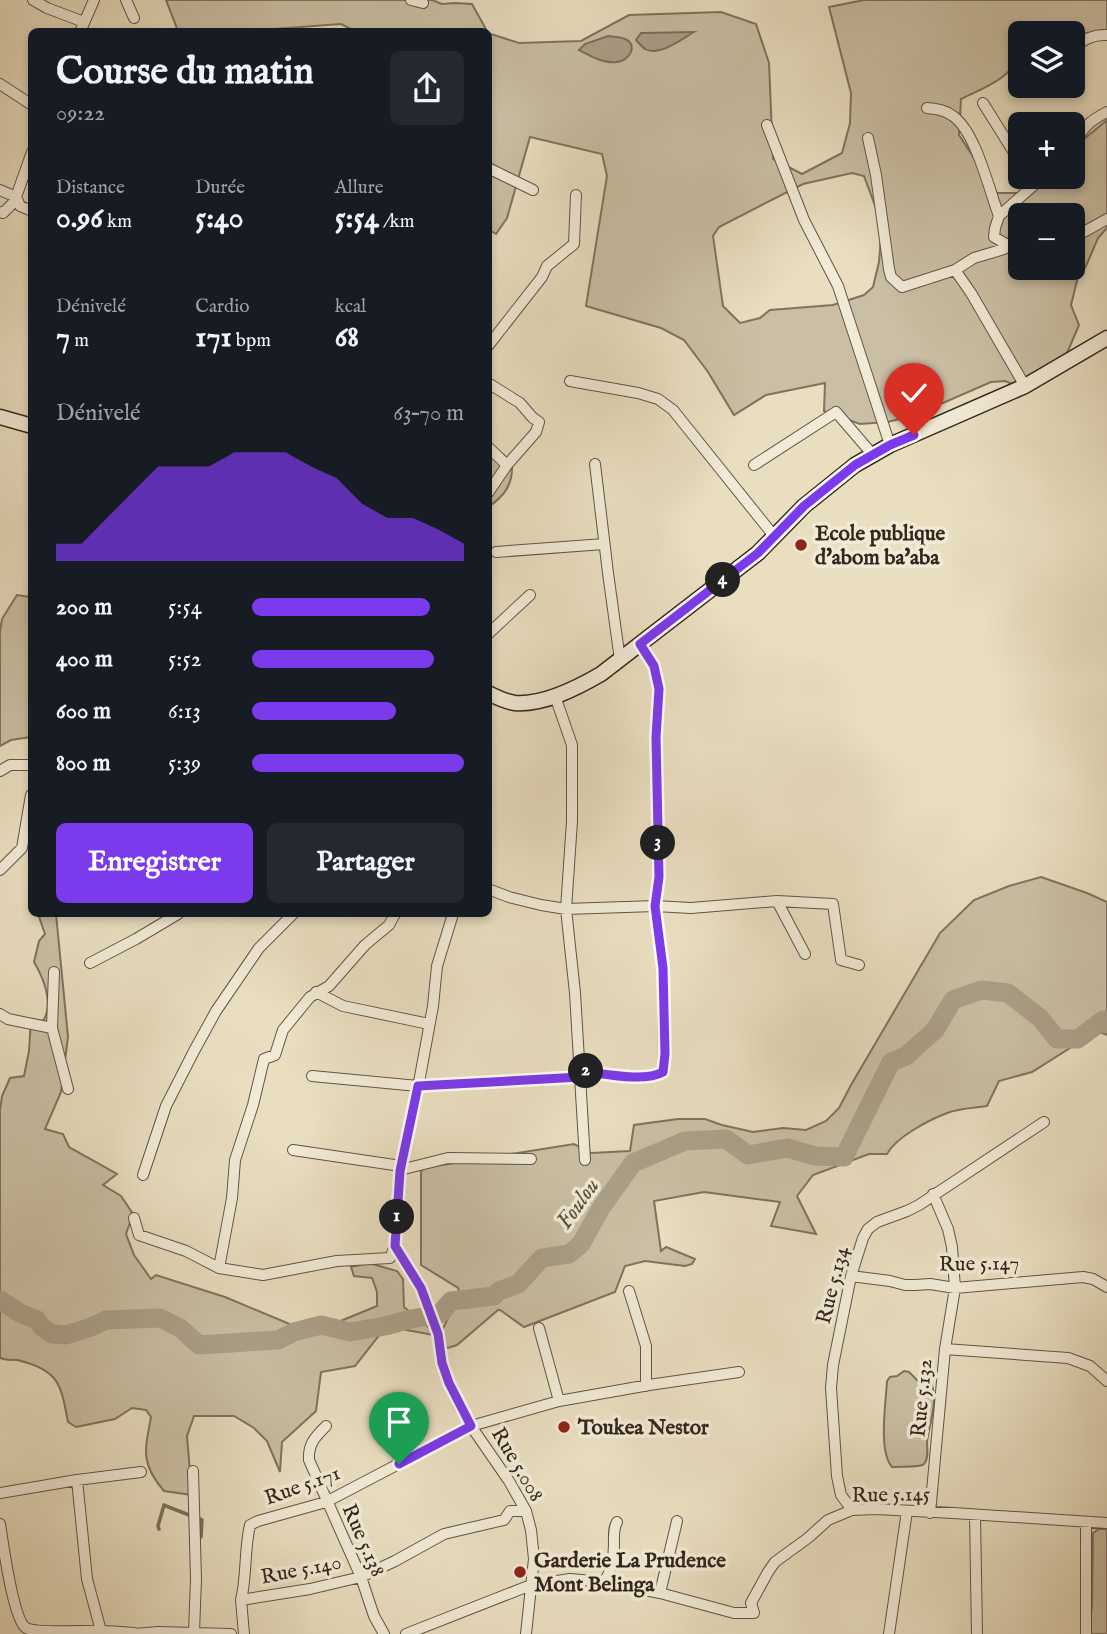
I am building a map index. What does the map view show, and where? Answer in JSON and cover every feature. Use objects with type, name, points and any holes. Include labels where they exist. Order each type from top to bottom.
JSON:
[{"type":"street","points":[[33,0],[82,27],[94,0]]},
{"type":"street","points":[[126,0],[134,18]]},
{"type":"street","points":[[411,0],[423,3]]},
{"type":"street","points":[[1085,40],[1100,34],[1107,35]]},
{"type":"street","points":[[0,85],[28,102]]},
{"type":"street","points":[[983,103],[1008,143]]},
{"type":"street","points":[[927,108],[945,111],[961,124],[988,180],[999,216]]},
{"type":"street","points":[[1085,126],[1107,112]]},
{"type":"street","points":[[767,125],[804,220],[838,286],[890,445]]},
{"type":"street","points":[[868,138],[889,269],[891,277],[902,287],[955,270],[974,258],[1004,249],[1008,245],[994,237],[999,216],[1026,189]]},
{"type":"street","points":[[0,212],[3,213],[16,199],[28,164]]},
{"type":"street","points":[[492,170],[533,190]]},
{"type":"street","points":[[0,190],[28,209]]},
{"type":"street","points":[[492,341],[547,267],[574,244],[576,195]]},
{"type":"street","points":[[1085,231],[1107,219]]},
{"type":"street","points":[[955,270],[991,326],[1024,386]]},
{"type":"street","points":[[492,699],[515,703],[532,702],[577,688],[601,674],[758,553],[814,498],[855,465],[890,445],[1024,386],[1107,338]]},
{"type":"street","points":[[570,381],[638,393],[658,399],[673,410],[774,536]]},
{"type":"street","points":[[492,386],[520,404],[539,422],[537,432],[507,465],[492,487]]},
{"type":"street","points":[[754,465],[836,412],[873,455]]},
{"type":"street","points":[[0,417],[28,425]]},
{"type":"street","points":[[492,451],[507,465]]},
{"type":"street","points":[[595,464],[620,660]]},
{"type":"street","points":[[496,552],[604,544]]},
{"type":"street","points":[[492,630],[530,595]]},
{"type":"street","points":[[312,1076],[418,1086],[580,1074],[656,1076],[663,1072],[663,968],[655,906],[659,877],[656,737],[659,689],[654,666],[640,644]]},
{"type":"street","points":[[555,696],[572,745],[572,821],[566,909],[575,993],[585,1160]]},
{"type":"street","points":[[0,771],[10,765],[28,765]]},
{"type":"street","points":[[0,870],[22,848],[28,813]]},
{"type":"street","points":[[492,890],[519,900],[566,909],[655,906],[691,908],[777,901],[833,904],[841,960],[859,965]]},
{"type":"street","points":[[777,901],[805,954]]},
{"type":"street","points":[[90,963],[173,917]]},
{"type":"street","points":[[143,1175],[166,1106],[216,1011],[259,948],[290,917]]},
{"type":"street","points":[[219,1268],[232,1198],[235,1160],[253,1105],[264,1059],[275,1055],[283,1030],[310,998],[329,986],[365,945],[389,925],[393,917]]},
{"type":"street","points":[[134,1218],[139,1235],[186,1251],[219,1268],[263,1275],[337,1261],[390,1258],[395,1246],[401,1168],[418,1086],[437,966],[452,917]]},
{"type":"street","points":[[54,972],[52,1028],[68,1089]]},
{"type":"street","points":[[316,992],[343,1006],[429,1024]]},
{"type":"street","points":[[0,1014],[8,1019],[52,1028]]},
{"type":"street","name":"Rue 5.134","points":[[852,1510],[841,1495],[837,1476],[831,1388],[851,1276],[863,1238],[877,1222],[919,1205],[1044,1122]]},
{"type":"street","points":[[293,1150],[401,1168],[448,1158],[531,1160]]},
{"type":"street","name":"Rue 5.132","points":[[930,1513],[945,1349],[955,1288],[953,1247],[933,1194]]},
{"type":"street","name":"Rue 5.008","points":[[395,1246],[421,1288],[438,1334],[442,1363],[449,1383],[471,1426],[526,1511],[534,1559],[526,1634]]},
{"type":"street","name":"Rue 5.147","points":[[851,1276],[955,1288],[1083,1277],[1107,1287]]},
{"type":"street","points":[[629,1291],[646,1346],[646,1386]]},
{"type":"street","points":[[539,1328],[559,1401]]},
{"type":"street","points":[[945,1349],[1068,1358],[1090,1366],[1107,1381]]},
{"type":"street","name":"Rue 5.171","points":[[241,1600],[250,1525],[258,1521],[326,1502],[471,1426],[559,1401],[739,1372]]},
{"type":"street","name":"Rue 5.138","points":[[326,1426],[313,1439],[309,1460],[384,1634]]},
{"type":"street","points":[[193,1471],[196,1579],[194,1632]]},
{"type":"street","points":[[0,1493],[141,1472]]},
{"type":"street","points":[[77,1480],[87,1579],[101,1631]]},
{"type":"street","name":"Rue 5.145","points":[[406,1634],[531,1585],[570,1579],[604,1582],[660,1593],[734,1613],[754,1614],[751,1603],[775,1562],[828,1520],[852,1510],[1041,1518],[1107,1524]]},
{"type":"street","name":"Rue 5.140","points":[[244,1634],[241,1600],[310,1589],[361,1577],[444,1534],[504,1520],[510,1511],[526,1511]]},
{"type":"street","points":[[889,1634],[906,1511]]},
{"type":"street","points":[[975,1515],[977,1634]]},
{"type":"street","points":[[660,1593],[677,1521]]},
{"type":"street","points":[[604,1582],[611,1567],[614,1527],[617,1522]]},
{"type":"street","points":[[1086,1523],[1086,1634]]},
{"type":"street","points":[[0,1524],[15,1602],[20,1621],[26,1629],[37,1632],[231,1634]]},
{"type":"shaded area","points":[[166,0],[432,0],[442,4],[472,4],[485,28],[349,28],[341,24],[288,28],[177,28]]},
{"type":"shaded area","points":[[864,0],[1107,0],[1107,30],[1085,34],[1085,21],[1008,21],[1008,72],[997,81],[961,99],[959,135],[997,193],[1018,193],[1032,189],[1085,189],[1085,138],[1107,120],[1107,228],[1098,238],[1085,267],[1085,203],[1008,203],[1008,280],[1077,280],[1071,305],[1079,325],[1062,365],[1023,388],[1005,381],[991,382],[913,416],[887,422],[860,424],[824,411],[825,383],[766,395],[734,415],[708,372],[684,340],[661,328],[586,306],[607,176],[602,154],[530,137],[507,218],[496,234],[492,232],[492,34],[519,43],[581,41],[629,15],[721,12],[756,24],[769,63],[773,159],[802,174],[842,153],[850,123],[851,93],[829,7]],"holes":[[[852,173],[864,176],[877,211],[881,236],[879,262],[873,287],[864,295],[833,305],[770,310],[760,318],[740,323],[723,306],[713,236],[719,227],[803,184]]]},
{"type":"shaded area","points":[[694,32],[657,51],[645,49],[636,40],[641,33]]},
{"type":"shaded area","points":[[608,36],[623,38],[629,42],[632,49],[625,59],[607,62],[579,50],[585,44]]},
{"type":"shaded area","points":[[492,455],[512,464],[507,489],[492,504]]},
{"type":"shaded area","points":[[17,595],[28,597],[28,737],[11,740],[0,746],[0,632],[2,619]]},
{"type":"shaded area","points":[[1041,877],[1107,902],[1107,1035],[1097,1031],[1032,1072],[999,1081],[987,1106],[956,1110],[931,1120],[905,1135],[887,1154],[869,1154],[813,1175],[797,1196],[816,1234],[771,1226],[780,1202],[704,1192],[654,1201],[661,1251],[666,1247],[695,1259],[692,1264],[685,1266],[645,1261],[625,1266],[615,1292],[524,1327],[498,1310],[457,1345],[448,1348],[444,1346],[439,1336],[460,1295],[458,1288],[421,1265],[423,1168],[574,1144],[591,1153],[630,1151],[634,1125],[678,1119],[705,1119],[753,1132],[783,1128],[806,1130],[826,1121],[839,1108],[940,933],[974,900]]},
{"type":"shaded area","points":[[39,917],[56,917],[68,1037],[61,1092],[45,1129],[63,1134],[69,1147],[117,1174],[103,1185],[121,1196],[133,1214],[126,1234],[134,1255],[151,1279],[156,1275],[225,1297],[299,1328],[326,1327],[377,1306],[377,1292],[372,1278],[354,1276],[351,1267],[369,1263],[397,1271],[403,1279],[404,1307],[439,1336],[401,1329],[381,1333],[355,1366],[321,1372],[316,1411],[282,1442],[280,1472],[267,1441],[254,1428],[234,1416],[194,1416],[187,1436],[192,1495],[164,1491],[151,1472],[146,1448],[151,1417],[146,1410],[132,1408],[115,1419],[76,1427],[68,1422],[60,1390],[51,1375],[34,1365],[0,1358],[0,1110],[2,1096],[10,1078],[24,1076],[31,1019],[43,1021],[48,1007],[44,984],[34,962],[39,941],[45,934]]},
{"type":"shaded area","points":[[904,1371],[909,1372],[919,1382],[931,1383],[934,1405],[926,1462],[918,1466],[892,1467],[885,1450],[884,1438],[887,1381]]},
{"type":"shaded area","points":[[1099,1529],[1107,1529],[1107,1634],[1088,1634],[1092,1607],[1093,1533]]},
{"type":"waterway","name":"Foulou","points":[[0,1300],[37,1320],[52,1334],[66,1335],[106,1320],[160,1318],[180,1328],[199,1345],[278,1340],[294,1332],[321,1325],[350,1332],[440,1314],[451,1301],[494,1296],[499,1291],[518,1284],[542,1258],[569,1254],[581,1244],[601,1208],[633,1163],[685,1141],[726,1139],[748,1155],[787,1148],[815,1156],[844,1157],[891,1062],[906,1056],[935,1030],[953,1000],[981,990],[1008,993],[1040,1018],[1057,1039],[1078,1039],[1103,1020],[1107,1024]]},
{"type":"waterway","points":[[159,1529],[164,1505],[202,1520],[201,1537]]},
{"type":"place","name":"Ecole publique d'abom ba'aba","points":[[801,545]]},
{"type":"place","name":"Toukea Nestor","points":[[564,1427]]},
{"type":"place","name":"Garderie La Prudence Mont Belinga","points":[[520,1572]]},
{"type":"route","points":[[399,1464],[471,1426],[449,1383],[442,1363],[438,1334],[421,1288],[395,1246],[400,1171],[418,1086],[580,1077],[580,1071],[633,1077],[656,1076],[663,1072],[663,968],[655,906],[659,877],[656,737],[659,689],[654,666],[640,644],[758,553],[804,506],[855,465],[914,435]]}]
